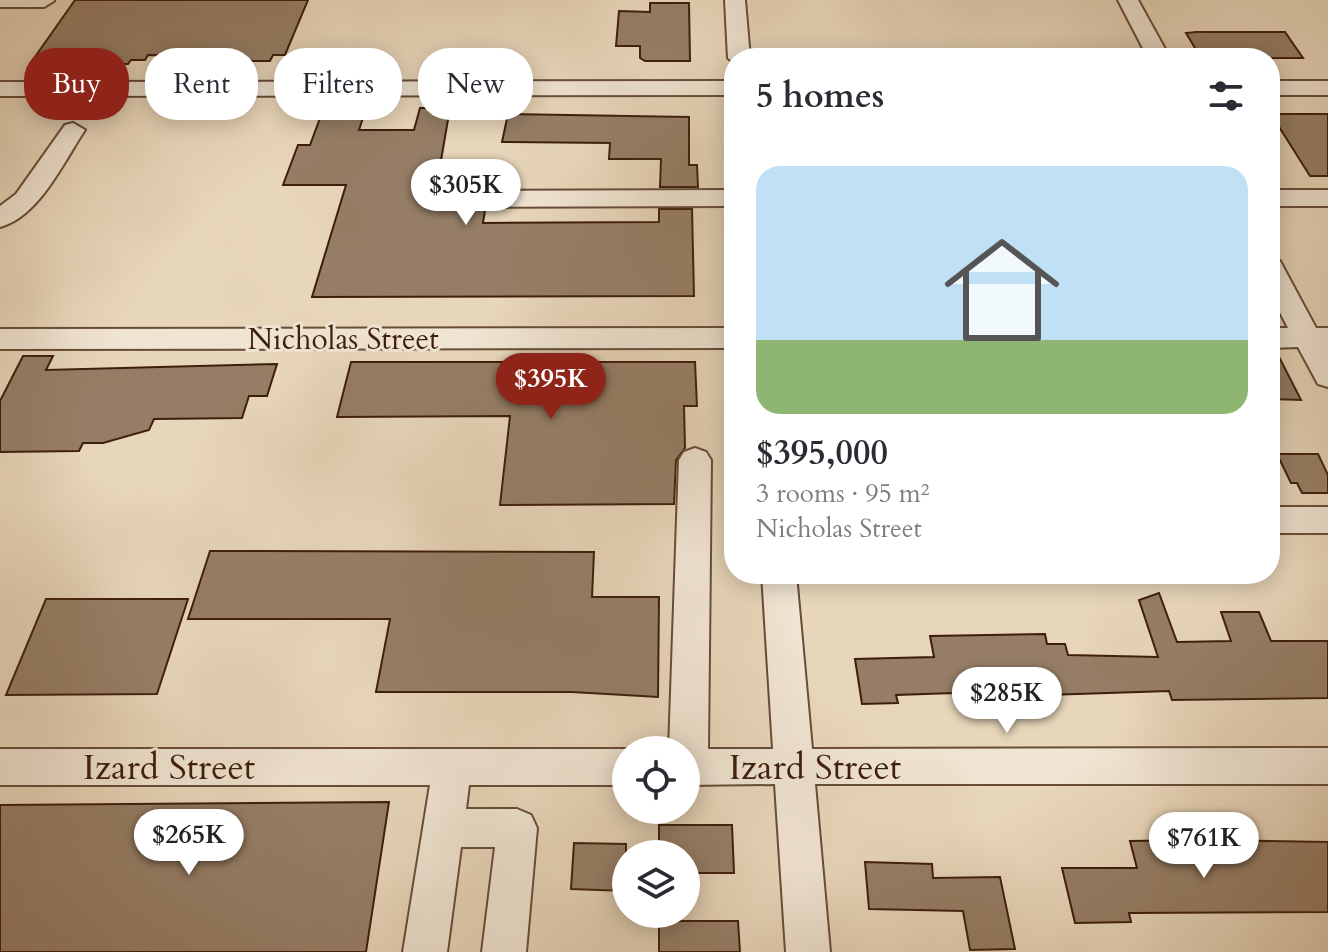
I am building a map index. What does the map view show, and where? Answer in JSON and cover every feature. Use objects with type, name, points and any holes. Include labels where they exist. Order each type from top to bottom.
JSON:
[{"type":"street","points":[[735,0],[738,48]]},
{"type":"street","points":[[1128,0],[1154,48]]},
{"type":"street","points":[[0,1],[44,1]]},
{"type":"street","points":[[0,89],[724,88]]},
{"type":"street","points":[[1280,88],[1328,88]]},
{"type":"street","points":[[0,219],[25,199],[73,130]]},
{"type":"street","points":[[453,199],[724,198]]},
{"type":"street","points":[[1280,198],[1328,198]]},
{"type":"street","points":[[1280,282],[1317,337],[1328,377]]},
{"type":"street","points":[[1280,338],[1317,337]]},
{"type":"street","name":"Nicholas Street","points":[[0,339],[724,338]]},
{"type":"street","points":[[688,736],[695,460]]},
{"type":"street","points":[[1280,520],[1328,520]]},
{"type":"street","points":[[780,584],[808,952]]},
{"type":"street","name":"Izard Street","points":[[700,767],[1328,766]]},
{"type":"street","name":"Izard Street","points":[[0,767],[612,767]]},
{"type":"street","points":[[425,952],[452,767]]},
{"type":"street","points":[[443,828],[517,828],[504,952]]},
{"type":"building","points":[[75,0],[308,0],[288,48],[274,48],[270,61],[258,61],[258,48],[145,48],[145,60],[129,63],[129,48],[41,48]]},
{"type":"building","points":[[650,3],[689,3],[690,61],[645,61],[640,58],[640,46],[616,46],[619,11],[650,12]]},
{"type":"building","points":[[1285,32],[1303,58],[1280,58],[1280,48],[1195,48],[1186,33]]},
{"type":"building","points":[[533,114],[689,117],[689,165],[697,165],[698,187],[660,187],[661,159],[609,159],[610,143],[502,142],[507,120],[533,120]]},
{"type":"building","points":[[1280,114],[1328,114],[1328,176],[1310,176],[1280,128]]},
{"type":"building","points":[[418,115],[418,120],[448,120],[439,172],[492,172],[489,188],[453,188],[437,200],[453,210],[485,210],[483,223],[659,222],[659,209],[692,209],[694,296],[312,297],[346,185],[283,185],[298,145],[310,145],[319,120],[362,120],[359,130],[414,130]]},
{"type":"building","points":[[23,356],[53,356],[46,370],[277,364],[267,396],[249,396],[242,418],[154,419],[149,430],[103,443],[83,443],[79,451],[0,452],[0,401]]},
{"type":"building","points":[[1280,359],[1301,400],[1280,399]]},
{"type":"building","points":[[351,362],[695,362],[697,406],[684,406],[685,448],[676,460],[674,504],[500,505],[510,416],[337,417]]},
{"type":"building","points":[[1280,454],[1318,454],[1328,475],[1328,493],[1302,493],[1297,483],[1291,483]]},
{"type":"building","points":[[210,551],[594,552],[592,597],[659,597],[658,697],[572,692],[376,692],[390,619],[188,619]]},
{"type":"building","points":[[1159,593],[1177,642],[1231,641],[1221,612],[1259,612],[1271,641],[1328,641],[1328,698],[1172,700],[1169,691],[955,698],[954,693],[896,695],[898,703],[862,704],[855,659],[934,657],[930,636],[1045,634],[1047,644],[1065,644],[1068,655],[1158,657],[1139,600]]},
{"type":"building","points":[[46,599],[188,599],[157,694],[6,695]]},
{"type":"building","points":[[389,802],[366,952],[0,952],[0,805]]},
{"type":"building","points":[[659,825],[732,825],[734,873],[700,873],[700,840],[659,840]]},
{"type":"building","points":[[1130,841],[1328,842],[1328,912],[1129,913],[1131,922],[1075,923],[1062,868],[1137,868]]},
{"type":"building","points":[[574,843],[612,844],[612,890],[571,889]]},
{"type":"building","points":[[865,862],[932,864],[933,878],[1000,877],[1015,949],[970,950],[963,911],[869,909]]},
{"type":"building","points":[[700,921],[738,921],[740,952],[659,952],[659,928],[700,928]]}]
